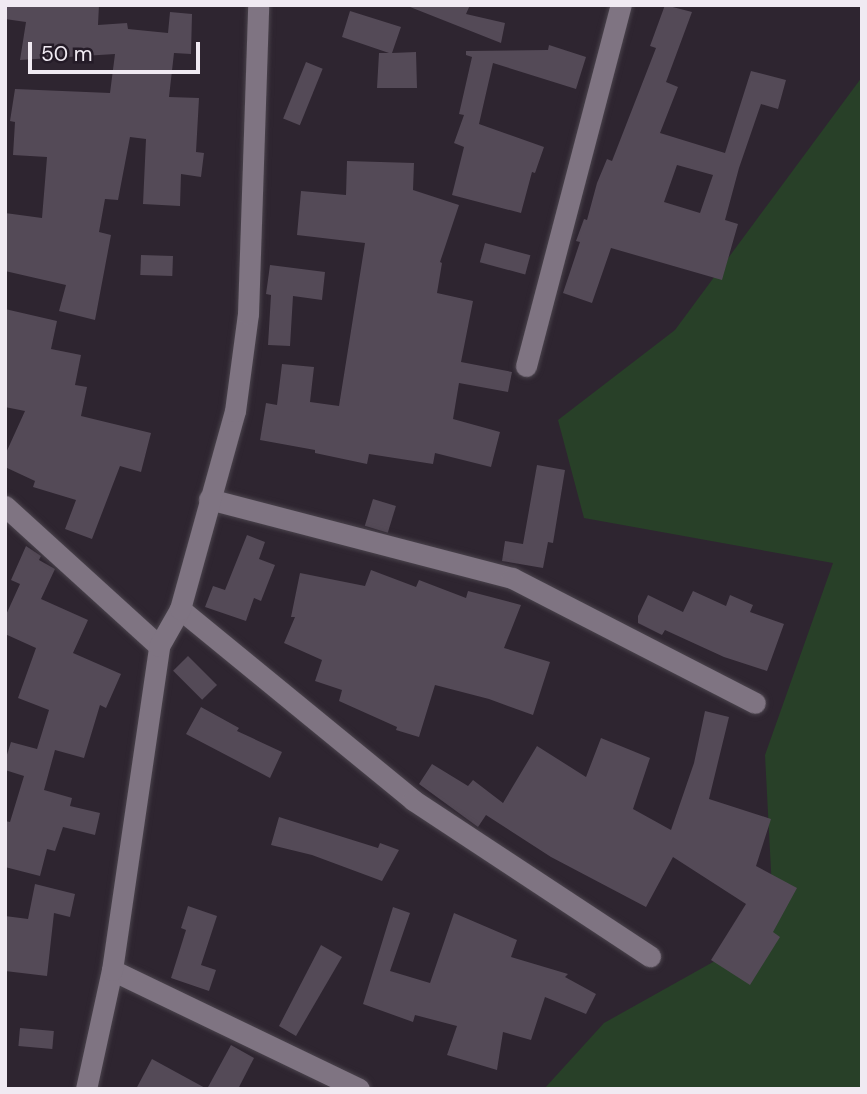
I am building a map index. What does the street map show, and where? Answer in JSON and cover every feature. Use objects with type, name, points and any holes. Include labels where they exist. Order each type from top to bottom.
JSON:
[{"type":"street","points":[[86,1089],[112,970],[159,646],[180,609],[235,411],[248,314],[258,5]]},
{"type":"street","points":[[526,366],[621,5]]},
{"type":"street","points":[[209,499],[512,579],[754,703]]},
{"type":"street","points":[[5,506],[159,646]]},
{"type":"street","points":[[180,609],[413,800],[650,956]]},
{"type":"street","points":[[112,970],[359,1089]]},
{"type":"green space","points":[[862,77],[862,1089],[544,1089],[604,1023],[774,928],[765,755],[833,563],[584,518],[558,420],[675,330]]},
{"type":"building","points":[[5,5],[99,5],[98,25],[127,23],[128,29],[168,33],[170,12],[192,14],[191,54],[174,53],[169,97],[199,98],[196,152],[204,153],[201,177],[181,174],[180,206],[143,204],[146,139],[130,137],[118,200],[105,199],[99,232],[111,235],[95,320],[59,311],[66,285],[5,271],[5,213],[42,218],[47,157],[13,155],[15,122],[10,121],[15,89],[110,93],[115,54],[20,60],[26,22],[5,19]]},
{"type":"building","points":[[405,5],[470,5],[466,14],[505,23],[501,43]]},
{"type":"building","points":[[665,5],[692,12],[666,82],[678,87],[660,133],[725,153],[751,71],[786,80],[778,109],[761,104],[739,168],[725,220],[738,224],[722,280],[611,248],[592,303],[563,293],[580,242],[576,241],[584,219],[587,220],[597,183],[607,159],[612,161],[656,48],[650,46]],"holes":[[[677,165],[713,175],[700,213],[664,202]]]},
{"type":"building","points":[[350,11],[401,27],[392,53],[416,52],[417,88],[377,88],[379,53],[389,53],[342,37]]},
{"type":"building","points":[[549,45],[586,57],[576,89],[493,63],[479,124],[544,147],[535,173],[532,172],[521,213],[452,195],[464,147],[454,143],[464,115],[459,114],[472,57],[466,55],[466,51],[548,50]]},
{"type":"building","points":[[306,62],[323,69],[300,125],[283,119]]},
{"type":"building","points":[[347,161],[414,163],[413,190],[459,205],[440,262],[437,293],[473,301],[461,362],[512,372],[508,392],[459,383],[453,419],[500,432],[491,467],[435,453],[433,464],[369,454],[367,464],[315,453],[315,450],[260,440],[266,403],[277,405],[282,364],[314,367],[310,402],[339,406],[365,243],[297,235],[301,191],[346,195]]},
{"type":"building","points":[[485,243],[530,255],[525,274],[480,262]]},
{"type":"building","points":[[141,255],[173,256],[172,276],[140,275]]},
{"type":"building","points":[[270,265],[325,272],[322,300],[293,296],[290,346],[268,345],[271,295],[266,294]]},
{"type":"building","points":[[5,309],[57,321],[51,349],[81,355],[75,385],[87,387],[81,416],[151,433],[141,472],[120,466],[92,539],[65,529],[76,500],[33,487],[35,481],[5,467],[5,455],[25,411],[5,407]]},
{"type":"building","points":[[537,465],[565,470],[553,543],[548,542],[543,568],[502,561],[505,541],[523,544]]},
{"type":"building","points":[[373,499],[396,506],[388,533],[365,526]]},
{"type":"building","points":[[247,535],[265,542],[259,559],[275,565],[261,601],[254,598],[246,621],[205,607],[213,586],[225,590]]},
{"type":"building","points":[[26,546],[41,556],[39,560],[55,569],[41,599],[88,620],[73,653],[121,674],[106,708],[100,705],[84,758],[55,750],[44,790],[72,798],[70,806],[100,813],[95,835],[63,827],[55,851],[47,849],[40,876],[5,867],[5,821],[10,822],[24,776],[5,770],[5,761],[11,742],[37,749],[49,710],[18,698],[36,648],[5,634],[5,617],[20,584],[11,580]]},
{"type":"building","points":[[371,570],[416,587],[419,580],[466,598],[468,591],[521,605],[504,648],[550,662],[533,715],[489,699],[435,685],[419,737],[396,730],[397,727],[339,701],[342,690],[315,681],[322,660],[284,643],[295,617],[291,617],[300,573],[365,586]]},
{"type":"building","points":[[693,591],[726,606],[730,595],[753,605],[750,612],[784,624],[767,671],[724,657],[665,630],[662,635],[638,623],[638,616],[648,595],[683,612]]},
{"type":"building","points":[[188,656],[217,685],[202,700],[173,671]]},
{"type":"building","points":[[201,707],[239,728],[237,731],[282,752],[270,778],[186,734]]},
{"type":"building","points":[[705,711],[729,717],[709,799],[771,819],[756,866],[797,888],[773,932],[780,937],[750,985],[711,960],[746,904],[673,857],[646,907],[551,857],[486,815],[478,827],[419,784],[432,764],[468,786],[473,780],[503,803],[537,746],[586,777],[601,738],[650,758],[633,809],[671,830],[694,763]]},
{"type":"building","points":[[279,817],[378,848],[380,843],[399,850],[382,881],[312,855],[271,845]]},
{"type":"building","points":[[35,884],[75,894],[70,917],[54,913],[47,976],[5,971],[5,916],[28,919]]},
{"type":"building","points":[[188,906],[217,916],[201,965],[216,970],[209,991],[171,978],[186,930],[181,928]]},
{"type":"building","points":[[393,907],[410,913],[390,971],[430,983],[454,913],[517,940],[511,957],[568,974],[565,977],[596,994],[586,1014],[545,997],[531,1040],[503,1032],[497,1070],[447,1055],[457,1026],[415,1015],[413,1022],[363,1004]]},
{"type":"building","points":[[321,945],[342,957],[296,1036],[279,1026]]},
{"type":"building","points":[[20,1028],[54,1031],[52,1049],[18,1046]]},
{"type":"building","points":[[231,1045],[254,1058],[238,1089],[207,1089]]},
{"type":"building","points":[[152,1059],[207,1089],[136,1089]]}]
